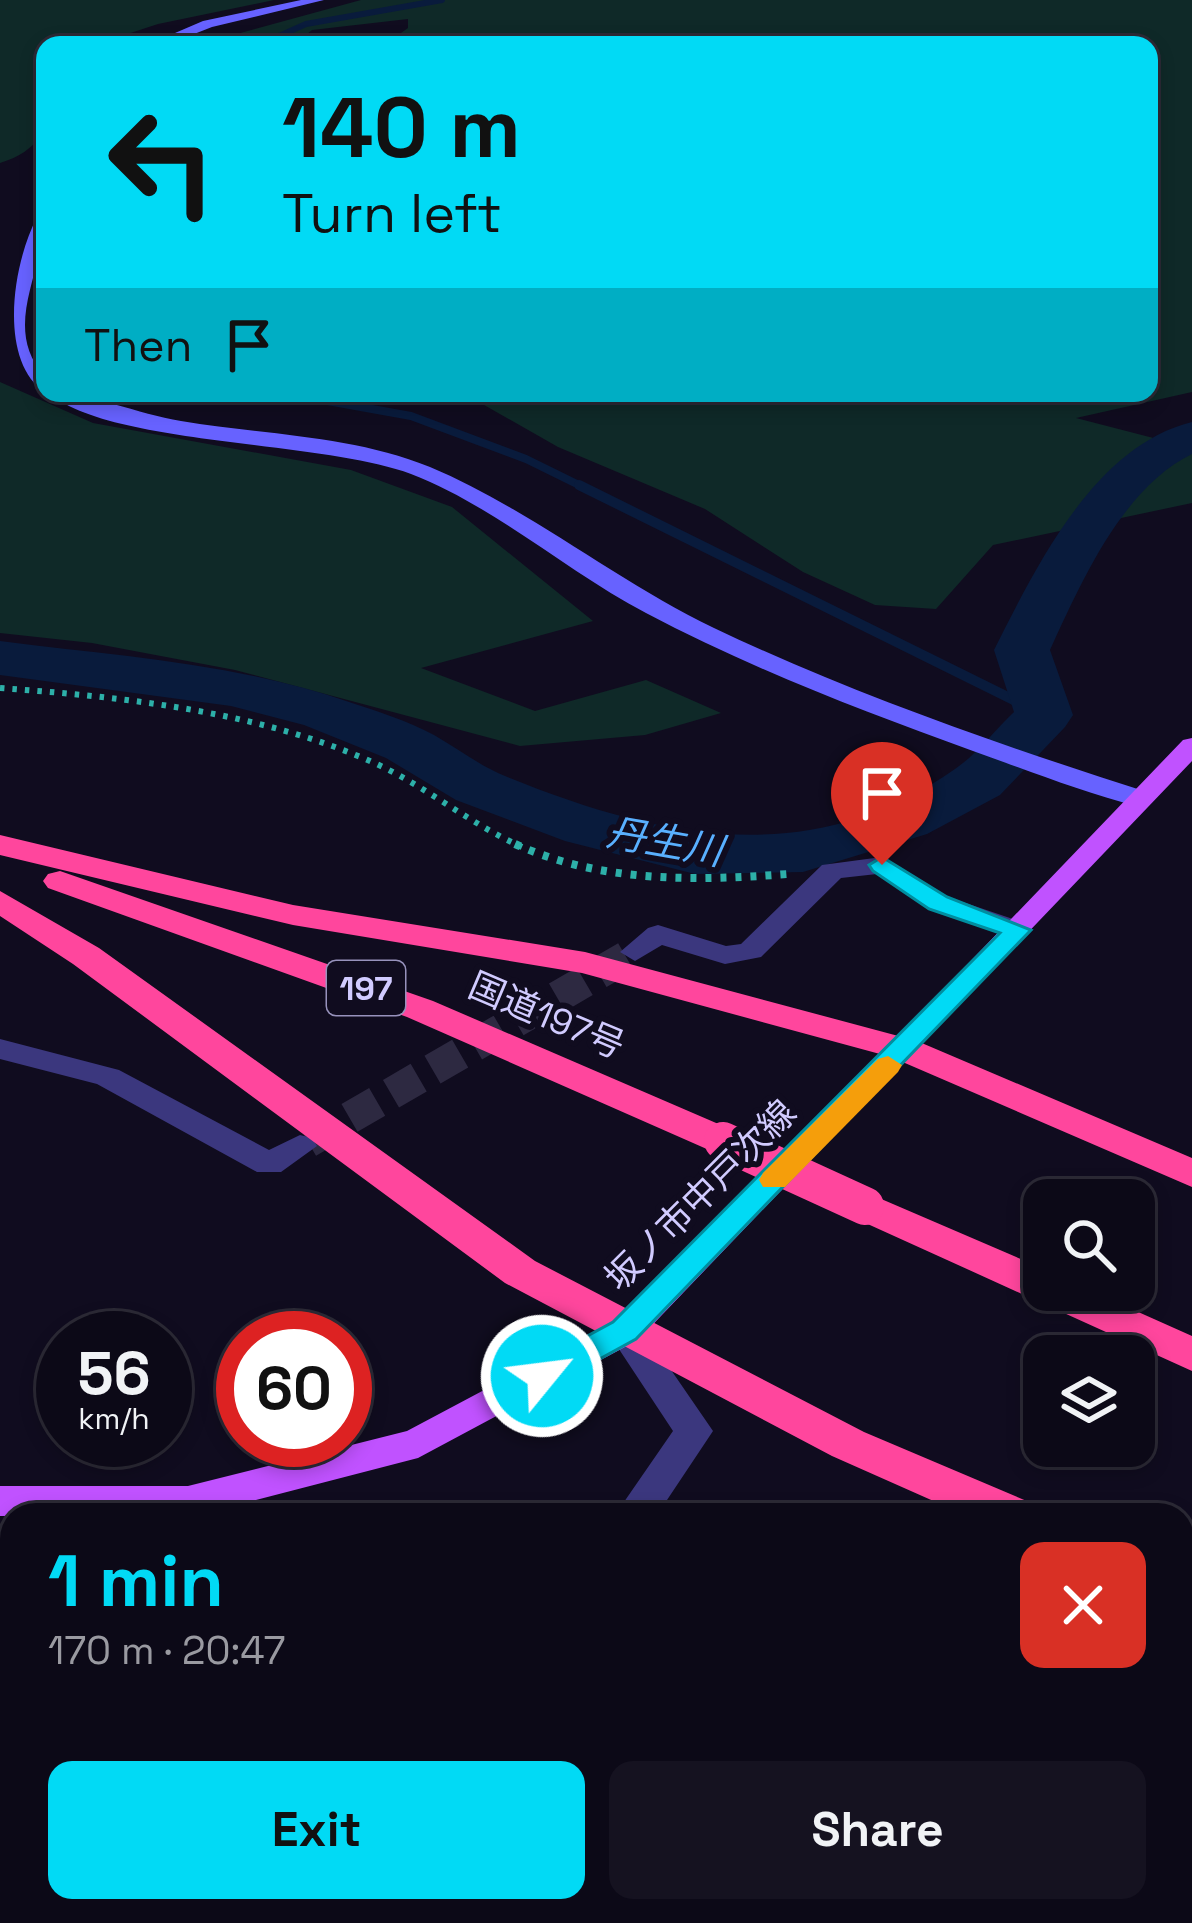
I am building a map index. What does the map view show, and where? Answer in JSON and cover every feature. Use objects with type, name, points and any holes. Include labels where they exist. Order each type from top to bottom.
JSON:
[{"type":"highway","points":[[0,845],[292,915],[585,962],[904,1049],[1192,1174]]},
{"type":"highway","name":"国道197号","points":[[0,861],[420,1009],[1023,1278]]},
{"type":"highway","points":[[0,901],[86,956],[520,1273],[848,1444],[984,1503]]},
{"type":"highway","name":"国道197号","points":[[1095,1311],[1192,1355]]},
{"type":"main road","name":"坂ノ市中戸次線","points":[[0,1501],[188,1502],[418,1443],[625,1330],[904,1049],[1192,746]]},
{"type":"street","points":[[177,36],[208,24],[318,0]]},
{"type":"street","points":[[36,235],[17,274],[2,331],[19,367],[36,379]]},
{"type":"street","points":[[83,402],[131,420],[325,448],[418,470],[657,609],[960,736],[1138,798]]},
{"type":"street","points":[[635,952],[658,934],[724,955],[750,951],[832,871],[882,865],[938,903],[1018,930]]},
{"type":"street","points":[[0,1049],[108,1077],[269,1164],[300,1146]]},
{"type":"street","points":[[625,1330],[694,1431],[643,1503]]},
{"type":"path","points":[[0,688],[114,700],[309,739],[395,774],[506,840],[580,864],[695,883],[832,871]]},
{"type":"green space","points":[[0,0],[274,0],[121,36],[36,36],[36,141],[0,163]]},
{"type":"green space","points":[[361,0],[1192,0],[1192,392],[1158,400],[1158,36],[397,36],[408,28],[408,19],[312,30],[305,36],[230,36]]},
{"type":"green space","points":[[0,382],[36,398],[36,402],[93,423],[351,470],[452,507],[593,621],[421,668],[535,711],[646,680],[721,713],[645,735],[520,746],[235,670],[92,643],[0,633]]},
{"type":"green space","points":[[479,402],[1147,402],[1076,418],[1192,448],[1192,503],[993,545],[936,609],[875,605],[803,572],[705,509],[558,447]]},
{"type":"waterway","points":[[279,36],[306,24],[442,0]]},
{"type":"waterway","points":[[333,402],[411,416],[526,459],[585,488]]},
{"type":"waterway","name":"丹生川","points":[[0,658],[234,689],[325,713],[407,745],[478,787],[587,828],[695,855],[803,853],[905,821],[978,782],[1044,715],[1022,650],[1051,593],[1115,496],[1166,448],[1192,436]]},
{"type":"waterway","points":[[579,485],[1044,715]]},
{"type":"tunnel","points":[[308,1142],[635,952]]},
{"type":"slow traffic","points":[[774,1180],[888,1065]]},
{"type":"route","points":[[542,1376],[625,1330],[1018,930],[938,903],[911,890],[882,865]]}]
